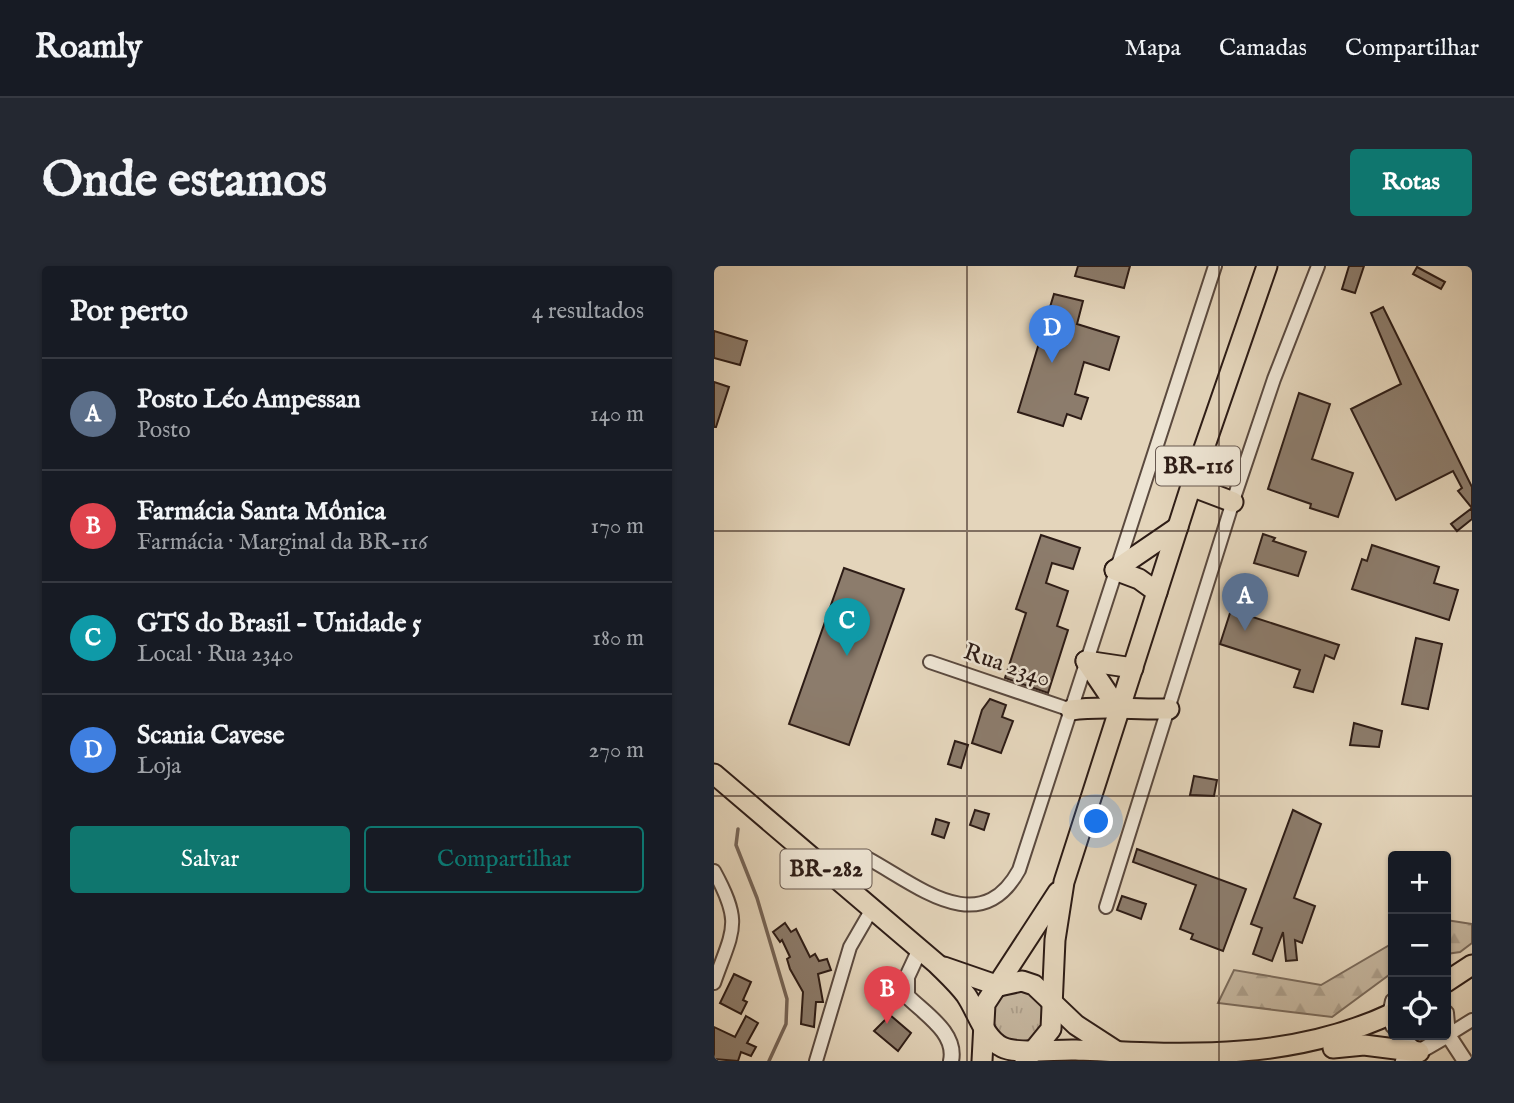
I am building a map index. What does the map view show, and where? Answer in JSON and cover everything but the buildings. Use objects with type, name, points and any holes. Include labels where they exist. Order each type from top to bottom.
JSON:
[{"type":"highway","name":"BR-116","points":[[1028,1055],[1044,1041],[1051,1029],[1054,1015],[1051,1002],[1055,940],[1064,882],[1191,486],[1267,266]]},
{"type":"highway","points":[[1191,486],[1233,502]]},
{"type":"highway","points":[[1115,569],[1178,527]]},
{"type":"highway","points":[[1115,569],[1139,579],[1157,592]]},
{"type":"highway","points":[[1086,661],[1119,710]]},
{"type":"highway","points":[[1086,661],[1133,668]]},
{"type":"highway","points":[[1071,710],[1088,707],[1119,710],[1169,709]]},
{"type":"highway","name":"BR-282","points":[[714,774],[937,964],[964,993],[991,1039],[1003,1048],[1028,1055],[1119,1054],[1205,1058],[1279,1052],[1351,1034],[1388,1016]]},
{"type":"highway","name":"BR-116","points":[[982,1061],[985,1004],[1064,882]]},
{"type":"highway","name":"BR-282","points":[[937,964],[999,986],[1022,981],[1034,985],[1090,1035],[1119,1054]]},
{"type":"highway","points":[[1279,1052],[1364,1045],[1411,1057]]},
{"type":"street","points":[[867,858],[949,902],[969,906],[986,904],[1000,897],[1019,870],[1215,266]]},
{"type":"street","points":[[1106,907],[1233,502],[1274,379],[1318,266]]},
{"type":"street","name":"Rua 2340","points":[[930,662],[1071,710]]},
{"type":"street","points":[[714,871],[733,914],[732,932],[714,983]]},
{"type":"street","points":[[817,1061],[850,947],[872,909]]},
{"type":"street","points":[[920,949],[907,977],[907,996],[947,1035],[952,1045],[951,1061]]},
{"type":"street","points":[[1451,1033],[1472,1020]]},
{"type":"street","points":[[1401,1040],[1411,1057],[1440,1040]]},
{"type":"street","points":[[1451,1040],[1465,1061]]},
{"type":"green space","points":[[1451,921],[1472,924],[1472,943],[1460,952],[1451,953]]},
{"type":"green space","points":[[1388,946],[1388,976],[1332,1017],[1218,1003],[1234,970],[1321,985]]},
{"type":"green space","points":[[1019,990],[1038,997],[1045,1016],[1038,1035],[1019,1042],[1000,1035],[993,1016],[1000,997]]},
{"type":"waterway","points":[[738,829],[736,845],[757,898],[787,999],[786,1024],[769,1061]]},
{"type":"place","name":"Scania Cavese","points":[[1052,363]]},
{"type":"place","name":"Posto Léo Ampessan","points":[[1245,631]]},
{"type":"place","name":"GTS do Brasil - Unidade 5","points":[[847,656]]},
{"type":"place","name":"Farmácia Santa Mônica","points":[[887,1024]]}]
